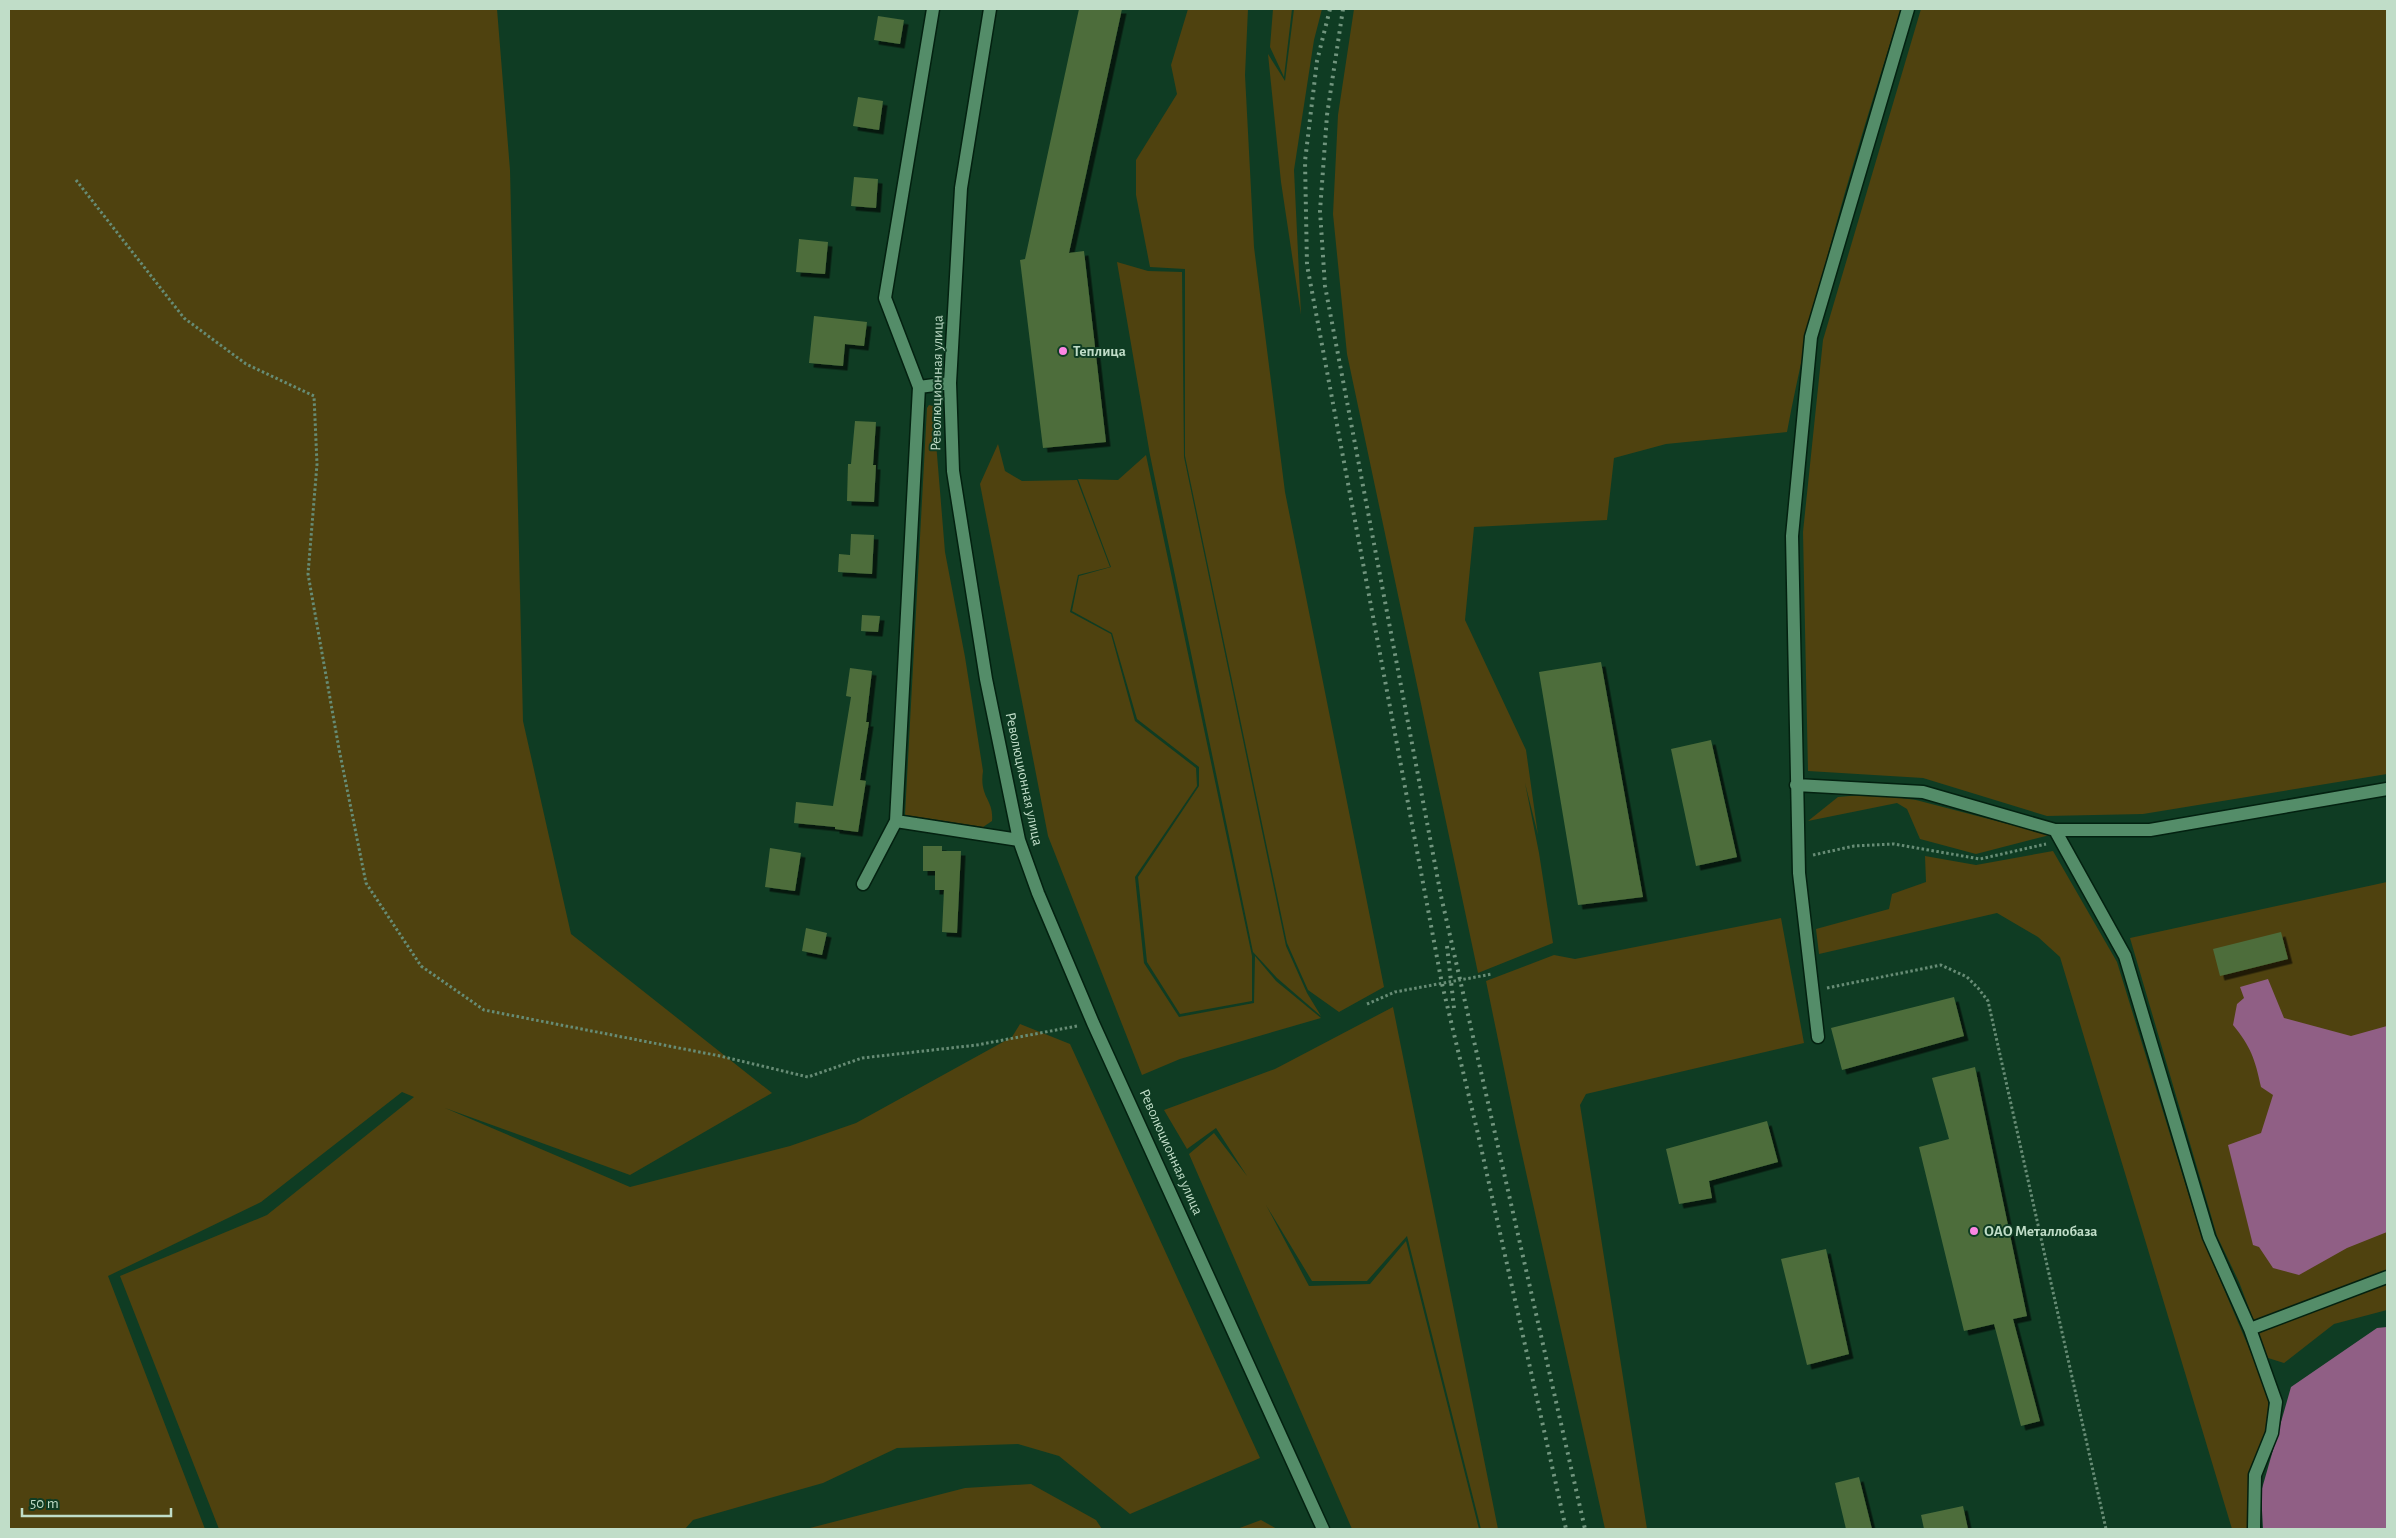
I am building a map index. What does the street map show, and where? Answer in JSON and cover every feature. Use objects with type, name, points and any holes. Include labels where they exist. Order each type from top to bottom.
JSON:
[{"type":"street","points":[[863,884],[896,821],[919,386],[885,298],[933,9]]},
{"type":"street","name":"Революционная улица","points":[[990,9],[961,188],[950,383],[953,471],[986,679],[1019,840],[1038,893],[1093,1023],[1323,1529]]},
{"type":"street","points":[[1818,1037],[1799,858],[1792,536],[1811,337],[1908,9]]},
{"type":"street","points":[[919,386],[950,383]]},
{"type":"street","points":[[1796,785],[1923,792],[2058,835],[2150,830],[2387,789]]},
{"type":"street","points":[[896,821],[1019,840]]},
{"type":"street","points":[[2058,835],[2125,956],[2209,1237],[2250,1330],[2276,1402],[2272,1433],[2255,1475],[2254,1529]]},
{"type":"street","points":[[2250,1330],[2387,1277]]},
{"type":"path","points":[[76,180],[184,318],[246,364],[314,396],[317,464],[308,574],[339,749],[366,884],[421,966],[484,1010],[720,1056],[808,1077],[862,1058],[977,1045],[1093,1023]]},
{"type":"path","points":[[1799,858],[1854,846],[1894,844],[1980,859],[2058,835]]},
{"type":"path","points":[[1812,991],[1941,966],[1967,977],[1988,1001],[2106,1529]]},
{"type":"path","points":[[1367,1004],[1395,992],[1492,974]]},
{"type":"shaded area","points":[[9,9],[497,9],[510,170],[523,721],[571,934],[772,1093],[630,1175],[445,1108],[630,1187],[790,1146],[856,1123],[1012,1037],[1020,1024],[1070,1044],[1260,1458],[1130,1514],[1059,1456],[1018,1444],[897,1448],[823,1483],[693,1520],[685,1529],[219,1529],[120,1276],[267,1215],[414,1097],[402,1092],[261,1202],[108,1276],[205,1529],[9,1529]]},
{"type":"shaded area","points":[[1188,9],[1248,9],[1245,75],[1254,247],[1285,492],[1384,987],[1339,1012],[1308,990],[1287,943],[1185,456],[1185,269],[1150,267],[1136,195],[1136,160],[1177,94],[1171,65]]},
{"type":"shaded area","points":[[1273,9],[1292,9],[1284,77],[1270,47]]},
{"type":"shaded area","points":[[1294,9],[1322,9],[1314,40],[1294,170],[1301,315],[1281,182],[1268,54],[1285,81]]},
{"type":"shaded area","points":[[1354,9],[1901,9],[1868,113],[1823,272],[1787,432],[1666,444],[1614,458],[1607,520],[1474,527],[1465,620],[1526,750],[1538,835],[1525,783],[1539,853],[1553,943],[1478,973],[1347,354],[1333,214],[1338,115]]},
{"type":"shaded area","points":[[1921,9],[2387,9],[2387,774],[2143,814],[2047,816],[1923,778],[1808,771],[1803,532],[1823,340]]},
{"type":"shaded area","points":[[1117,262],[1148,271],[1182,272],[1184,457],[1286,946],[1307,993],[1321,1016],[1277,978],[1253,952],[1150,455]]},
{"type":"shaded area","points":[[929,405],[933,406],[945,552],[965,657],[983,771],[983,787],[992,814],[992,821],[983,827],[905,815],[927,408]]},
{"type":"shaded area","points":[[998,444],[1005,471],[1022,481],[1077,480],[1110,567],[1078,575],[1070,612],[1111,634],[1135,721],[1196,768],[1197,786],[1135,877],[1144,963],[1179,1017],[1254,1003],[1255,956],[1276,981],[1321,1018],[1180,1059],[1142,1075],[1048,836],[980,484]]},
{"type":"shaded area","points":[[1146,455],[1252,956],[1252,1001],[1180,1014],[1147,962],[1138,877],[1199,786],[1199,767],[1137,719],[1112,633],[1072,611],[1079,576],[1111,567],[1078,479],[1118,480]]},
{"type":"shaded area","points":[[1871,794],[1916,800],[2050,835],[1976,854],[1920,839],[1907,809],[1897,803],[1808,821],[1838,797]]},
{"type":"shaded area","points":[[2053,851],[2117,962],[2201,1235],[2257,1367],[2268,1400],[2268,1430],[2249,1529],[2232,1529],[2060,957],[2038,937],[1997,913],[1819,954],[1816,929],[1889,909],[1892,894],[1926,882],[1925,856],[1976,865]]},
{"type":"shaded area","points":[[2387,882],[2387,1310],[2334,1324],[2284,1363],[2268,1358],[2239,1282],[2217,1236],[2130,938]]},
{"type":"shaded area","points":[[1781,918],[1804,1043],[1586,1094],[1580,1105],[1647,1529],[1605,1529],[1516,1127],[1486,981],[1554,955],[1575,959]]},
{"type":"shaded area","points":[[2268,979],[2284,1018],[2351,1036],[2387,1026],[2387,1232],[2347,1248],[2299,1275],[2273,1268],[2259,1247],[2253,1245],[2228,1145],[2261,1133],[2273,1095],[2261,1087],[2252,1054],[2233,1025],[2237,1004],[2244,998],[2240,987]]},
{"type":"shaded area","points":[[1393,1007],[1498,1529],[1481,1529],[1407,1236],[1367,1281],[1312,1281],[1266,1205],[1309,1286],[1370,1284],[1406,1241],[1479,1529],[1352,1529],[1189,1154],[1214,1133],[1247,1176],[1216,1128],[1187,1149],[1164,1110],[1275,1069]]},
{"type":"shaded area","points":[[2387,1327],[2387,1529],[2263,1529],[2261,1492],[2291,1387],[2377,1328]]},
{"type":"shaded area","points":[[1031,1484],[1096,1520],[1102,1529],[806,1529],[965,1488]]},
{"type":"shaded area","points":[[1261,1520],[1277,1529],[1237,1529]]},
{"type":"building","points":[[1079,9],[1122,9],[1069,253],[1084,251],[1106,442],[1043,448],[1020,260],[1025,259]]},
{"type":"building","points":[[878,16],[904,20],[900,44],[874,40]]},
{"type":"building","points":[[858,97],[883,101],[879,130],[853,126]]},
{"type":"building","points":[[854,177],[878,179],[876,208],[851,206]]},
{"type":"building","points":[[799,239],[828,242],[825,274],[796,272]]},
{"type":"building","points":[[814,316],[867,322],[864,346],[845,344],[843,366],[809,363]]},
{"type":"building","points":[[855,421],[876,422],[873,465],[876,465],[874,502],[847,501],[848,464],[851,464]]},
{"type":"building","points":[[851,534],[874,535],[872,574],[838,572],[839,554],[850,555]]},
{"type":"building","points":[[862,615],[880,616],[878,632],[861,631]]},
{"type":"building","points":[[1601,662],[1643,897],[1578,905],[1539,672]]},
{"type":"building","points":[[850,668],[872,671],[866,722],[869,722],[860,780],[866,781],[858,832],[835,829],[835,827],[794,823],[796,802],[833,806],[851,697],[846,696]]},
{"type":"building","points":[[1711,740],[1737,857],[1696,866],[1671,749]]},
{"type":"building","points":[[923,846],[942,846],[942,851],[961,851],[957,933],[942,932],[944,890],[935,890],[935,871],[923,871]]},
{"type":"building","points":[[770,848],[801,853],[795,891],[765,887]]},
{"type":"building","points":[[806,928],[827,933],[822,955],[802,951]]},
{"type":"building","points":[[2281,932],[2288,959],[2220,976],[2213,949]]},
{"type":"building","points":[[1954,997],[1964,1036],[1842,1070],[1831,1028]]},
{"type":"building","name":"ОАО Металлобаза","points":[[1975,1067],[2027,1316],[2013,1319],[2040,1421],[2021,1426],[1994,1324],[1964,1331],[1919,1147],[1949,1139],[1932,1078]]},
{"type":"building","points":[[1767,1121],[1778,1162],[1709,1181],[1712,1198],[1679,1204],[1666,1149]]},
{"type":"building","points":[[1826,1249],[1849,1354],[1807,1365],[1781,1259]]},
{"type":"building","points":[[1859,1477],[1872,1529],[1846,1529],[1835,1483]]},
{"type":"building","points":[[1963,1506],[1968,1529],[1924,1529],[1921,1515]]},
{"type":"railway","points":[[1330,9],[1317,61],[1305,161],[1307,265],[1442,984],[1478,1134],[1566,1529]]},
{"type":"railway","points":[[1343,9],[1327,115],[1320,211],[1325,286],[1441,896],[1585,1529]]},
{"type":"railway","points":[[1447,946],[1454,1008]]},
{"type":"place","name":"Теплица","points":[[1063,351]]},
{"type":"place","name":"ОАО Металлобаза","points":[[1974,1231]]}]
